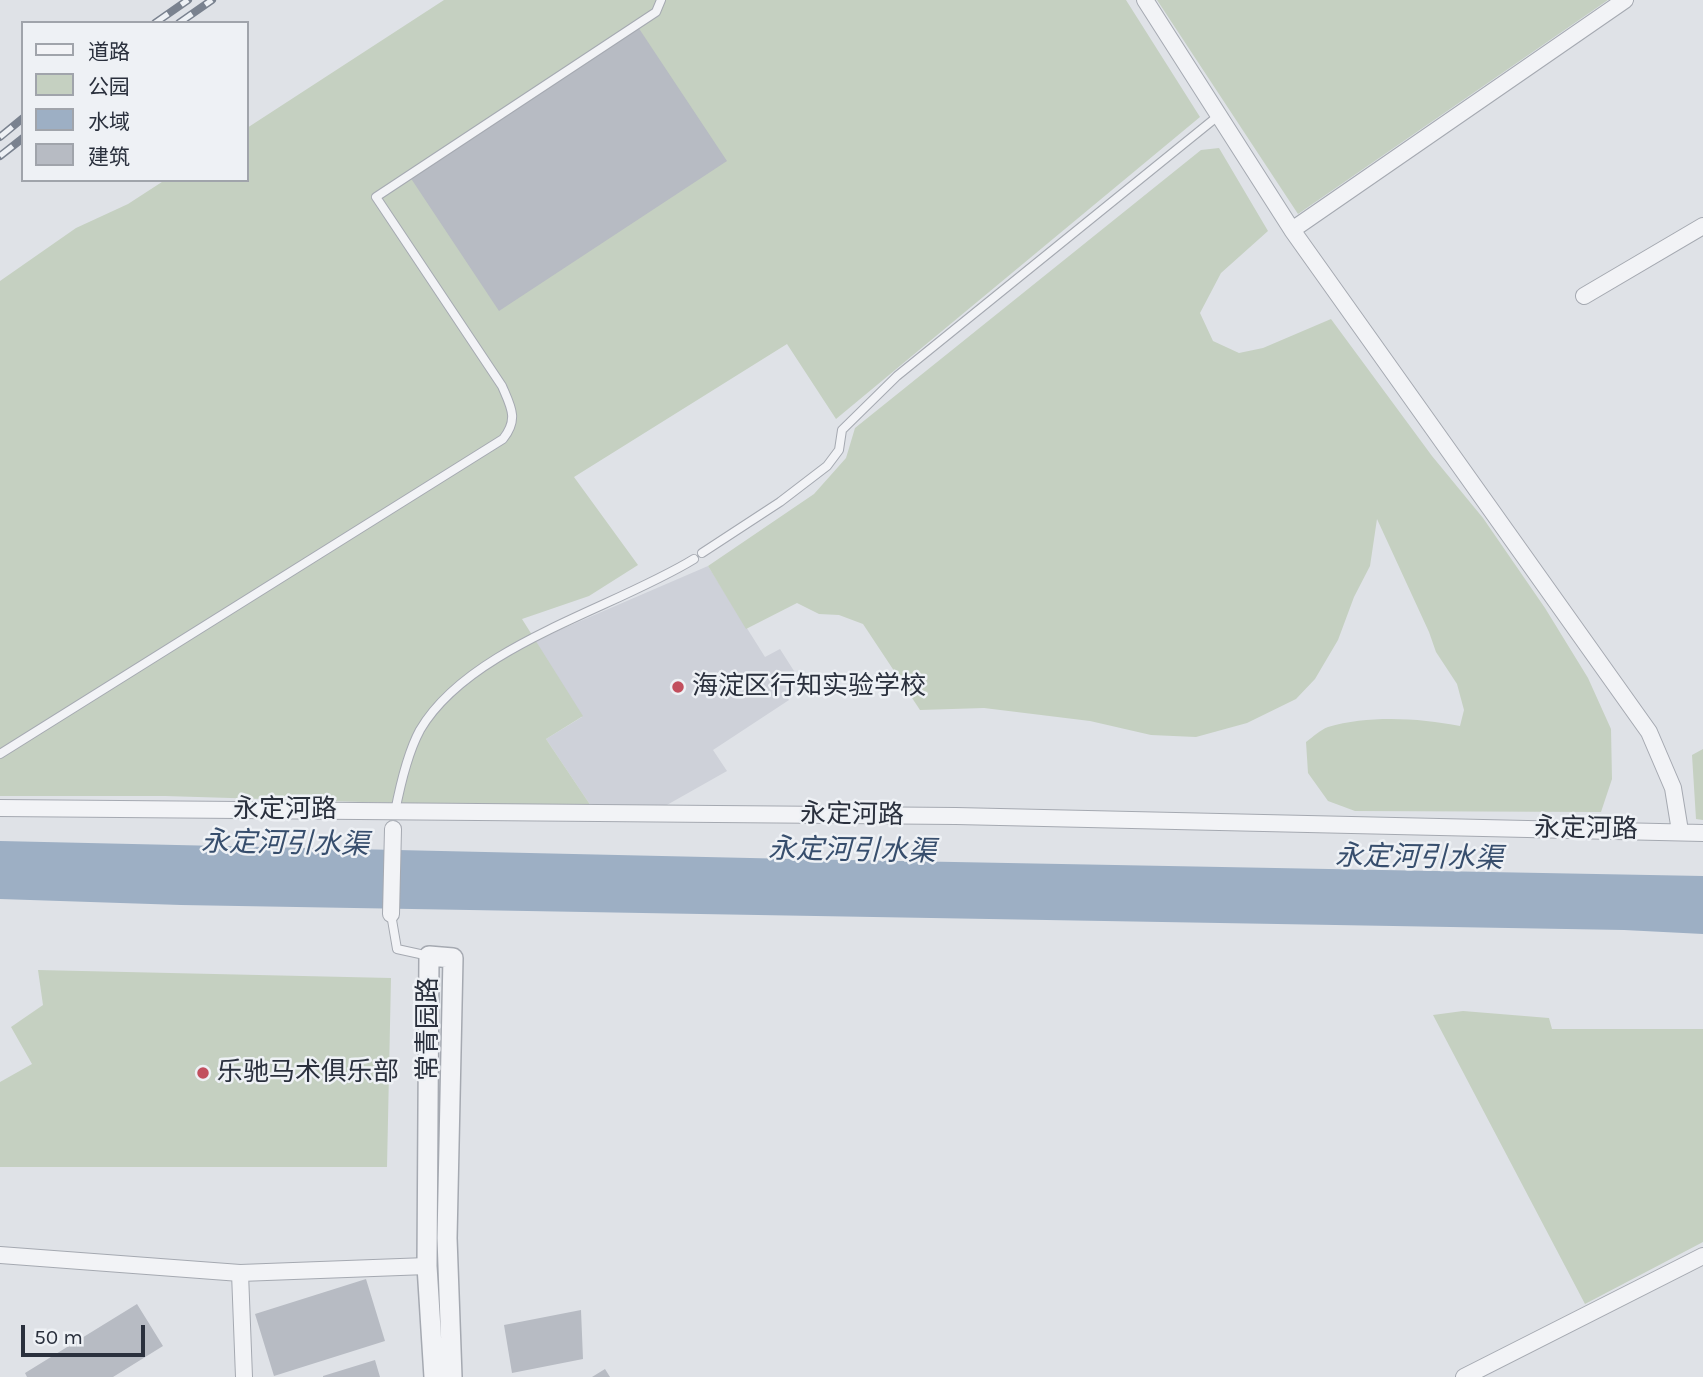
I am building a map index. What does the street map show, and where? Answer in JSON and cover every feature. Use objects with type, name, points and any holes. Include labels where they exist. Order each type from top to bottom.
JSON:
[{"type":"street","points":[[1145,0],[1292,230],[1649,732],[1673,788],[1680,831]]},
{"type":"street","points":[[1292,230],[1625,0]]},
{"type":"street","points":[[1584,296],[1703,226]]},
{"type":"street","name":"永定河路","points":[[0,808],[956,816],[1703,832]]},
{"type":"street","points":[[391,914],[393,829]]},
{"type":"street","name":"常青园路","points":[[434,1377],[427,1266],[429,957],[453,958],[447,1238],[452,1377]]},
{"type":"street","points":[[0,1255],[240,1273],[427,1266]]},
{"type":"street","points":[[1464,1377],[1703,1256]]},
{"type":"street","points":[[240,1273],[244,1377]]},
{"type":"lane","points":[[0,754],[503,439],[512,427],[512,411],[502,386],[376,197],[656,12],[662,0]]},
{"type":"lane","points":[[702,553],[780,502],[827,466],[839,450],[842,430],[897,376],[1218,116]]},
{"type":"lane","points":[[393,829],[395,810],[412,746],[421,729],[445,698],[469,676],[545,632],[664,577],[694,559]]},
{"type":"lane","points":[[391,914],[397,949],[429,957]]},
{"type":"shaded area","name":"海淀区行知实验学校","points":[[708,566],[765,657],[780,649],[801,682],[785,692],[789,700],[713,750],[727,771],[658,810],[593,809],[546,739],[582,717],[534,641]]},
{"type":"green space","points":[[444,0],[1126,0],[1200,117],[836,419],[787,344],[574,477],[638,565],[589,596],[522,619],[583,716],[546,739],[593,809],[165,796],[0,796],[0,281],[76,228],[128,204],[162,182],[248,182],[248,127]]},
{"type":"green space","points":[[1157,0],[1608,0],[1298,214]]},
{"type":"green space","points":[[1219,148],[1268,231],[1221,273],[1200,313],[1213,341],[1239,353],[1263,348],[1331,319],[1432,456],[1483,518],[1545,608],[1588,678],[1611,729],[1612,779],[1601,812],[1355,811],[1328,801],[1308,773],[1306,742],[1319,732],[1344,723],[1377,719],[1428,721],[1460,726],[1464,710],[1457,684],[1436,652],[1377,519],[1370,566],[1354,597],[1338,640],[1315,679],[1296,699],[1247,723],[1196,737],[1151,735],[1090,721],[984,708],[920,710],[863,624],[839,615],[819,614],[797,603],[746,629],[708,566],[814,494],[846,458],[855,428],[1201,150]]},
{"type":"green space","points":[[1703,749],[1703,820],[1696,819],[1692,755]]},
{"type":"green space","name":"乐驰马术俱乐部","points":[[38,970],[391,978],[387,1167],[0,1167],[0,1082],[32,1064],[11,1027],[43,1005]]},
{"type":"green space","points":[[1463,1011],[1549,1018],[1552,1029],[1703,1029],[1703,1242],[1585,1304],[1433,1015]]},
{"type":"water","points":[[0,841],[1703,876],[1703,934],[1624,930],[181,905],[0,899]]},
{"type":"building","points":[[638,27],[727,161],[499,311],[410,177]]},
{"type":"building","points":[[366,1279],[385,1341],[274,1376],[255,1314]]},
{"type":"building","points":[[137,1304],[163,1346],[113,1377],[27,1377],[25,1373]]},
{"type":"building","points":[[581,1310],[583,1359],[512,1373],[504,1325]]},
{"type":"building","points":[[375,1360],[380,1377],[323,1377],[323,1376]]},
{"type":"building","points":[[605,1369],[610,1377],[592,1377]]},
{"type":"railway","points":[[158,21],[188,0]]},
{"type":"railway","points":[[182,21],[212,0]]},
{"type":"railway","points":[[0,137],[21,120]]},
{"type":"railway","points":[[0,156],[21,140]]},
{"type":"place","name":"海淀区行知实验学校","points":[[678,687]]},
{"type":"place","name":"乐驰马术俱乐部","points":[[203,1073]]},
{"type":"water label","name":"永定河引水渠","points":[[285,844]]},
{"type":"water label","name":"永定河引水渠","points":[[852,851]]},
{"type":"water label","name":"永定河引水渠","points":[[1419,858]]}]
